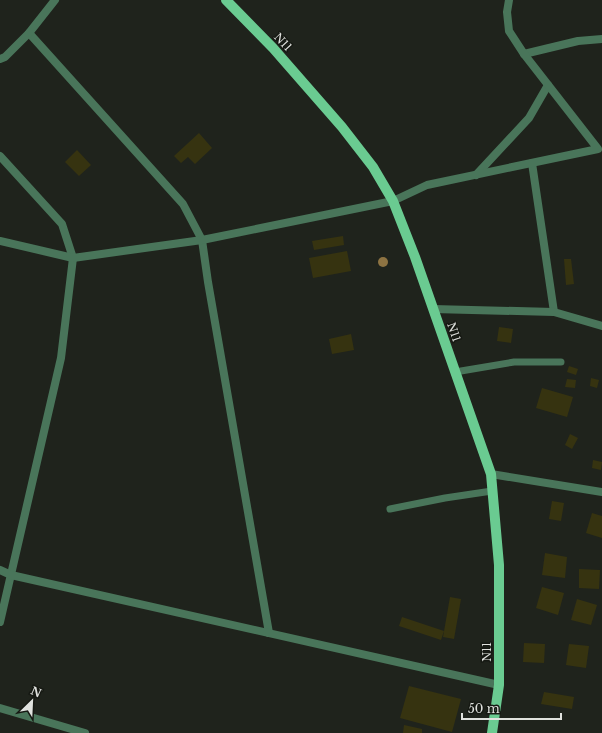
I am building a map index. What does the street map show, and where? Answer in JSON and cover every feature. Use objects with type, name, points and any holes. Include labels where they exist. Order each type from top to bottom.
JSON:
[{"type":"main road","name":"N11","points":[[226,0],[273,48],[342,127],[373,167],[393,201],[434,309],[491,474],[499,565],[499,685],[492,733]]},
{"type":"street","points":[[2,60],[29,33],[55,0]]},
{"type":"street","points":[[0,241],[73,258],[202,240],[393,201],[427,185],[600,149],[524,54],[509,30],[509,0]]},
{"type":"street","points":[[29,33],[183,204],[202,240],[269,633]]},
{"type":"street","points":[[524,54],[578,41],[602,39]]},
{"type":"street","points":[[476,175],[529,118],[548,85]]},
{"type":"street","points":[[0,156],[62,224],[73,258],[61,358],[0,622]]},
{"type":"street","points":[[532,163],[554,312]]},
{"type":"street","points":[[434,309],[554,312],[602,326]]},
{"type":"street","points":[[491,474],[602,492]]},
{"type":"street","points":[[0,570],[11,575],[499,685]]},
{"type":"street","points":[[0,708],[85,733]]},
{"type":"lane","points":[[455,372],[514,362],[561,362]]},
{"type":"lane","points":[[390,508],[492,491]]},
{"type":"building","points":[[199,133],[212,148],[195,164],[188,157],[181,163],[174,156]]},
{"type":"building","points":[[77,150],[91,165],[79,176],[65,162]]},
{"type":"building","points":[[343,236],[344,245],[314,250],[312,241]]},
{"type":"building","points":[[347,251],[351,271],[313,278],[309,258]]},
{"type":"building","points":[[564,259],[571,259],[574,284],[566,285]]},
{"type":"building","points":[[499,327],[513,329],[511,343],[497,341]]},
{"type":"building","points":[[351,334],[354,350],[332,354],[329,339]]},
{"type":"building","points":[[569,366],[578,369],[576,375],[567,372]]},
{"type":"building","points":[[591,378],[599,380],[597,388],[590,386]]},
{"type":"building","points":[[567,379],[576,380],[575,388],[565,387]]},
{"type":"building","points":[[542,388],[573,397],[567,417],[536,408]]},
{"type":"building","points":[[570,434],[578,438],[572,449],[565,445]]},
{"type":"building","points":[[593,460],[602,462],[601,470],[592,468]]},
{"type":"building","points":[[552,501],[564,503],[561,521],[549,519]]},
{"type":"building","points":[[592,513],[602,516],[602,538],[586,533]]},
{"type":"building","points":[[545,553],[567,557],[565,578],[542,575]]},
{"type":"building","points":[[579,569],[600,570],[599,589],[579,588]]},
{"type":"building","points":[[542,587],[564,593],[558,615],[536,608]]},
{"type":"building","points":[[450,597],[461,599],[454,639],[443,637]]},
{"type":"building","points":[[577,599],[597,605],[591,625],[571,620]]},
{"type":"building","points":[[402,617],[444,631],[441,640],[399,626]]},
{"type":"building","points":[[524,643],[545,644],[544,663],[523,662]]},
{"type":"building","points":[[569,644],[589,646],[586,668],[566,665]]},
{"type":"building","points":[[409,686],[461,699],[452,732],[400,718]]},
{"type":"building","points":[[544,692],[574,697],[572,709],[541,704]]},
{"type":"building","points":[[404,725],[422,729],[422,733],[403,733]]}]
